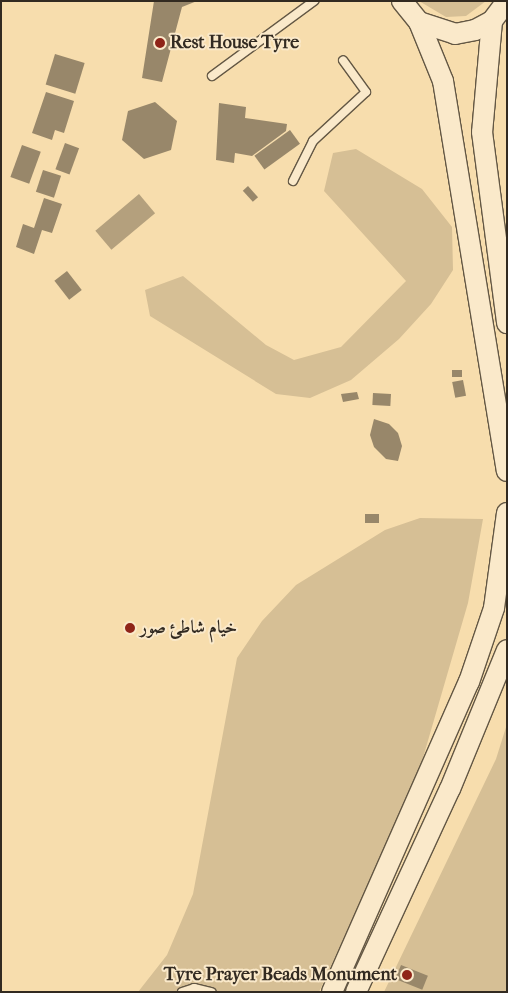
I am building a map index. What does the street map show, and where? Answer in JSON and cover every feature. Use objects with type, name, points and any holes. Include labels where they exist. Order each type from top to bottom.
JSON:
[{"type":"main road","points":[[402,1],[418,22],[434,53],[453,127],[507,471]]},
{"type":"main road","points":[[507,1],[492,21],[482,132],[507,323]]},
{"type":"main road","points":[[418,22],[455,34],[492,21]]},
{"type":"main road","points":[[332,992],[469,682],[494,608],[507,513]]},
{"type":"main road","points":[[356,992],[450,789],[507,650]]},
{"type":"lane","points":[[212,76],[314,1]]},
{"type":"lane","points":[[293,181],[313,141],[366,92],[342,60]]},
{"type":"lane","points":[[182,992],[194,988],[212,992]]},
{"type":"shaded area","points":[[419,1],[486,1],[466,16],[446,17]]},
{"type":"shaded area","points":[[356,149],[422,189],[452,227],[453,270],[431,304],[399,339],[351,380],[310,398],[276,394],[150,316],[145,290],[183,276],[266,345],[294,360],[341,347],[406,281],[324,191],[333,153]]},
{"type":"shaded area","points":[[139,194],[155,213],[111,250],[95,231]]},
{"type":"shaded area","points":[[420,518],[483,519],[468,603],[418,775],[319,992],[138,992],[167,955],[193,894],[237,658],[262,621],[296,585],[385,530]]},
{"type":"shaded area","points":[[507,724],[507,992],[384,992],[496,759]]},
{"type":"building","name":"Rest House Tyre","points":[[154,1],[197,1],[182,7],[162,82],[142,78]]},
{"type":"building","points":[[55,54],[85,63],[75,94],[46,85]]},
{"type":"building","points":[[46,92],[74,101],[64,133],[55,130],[52,140],[32,133]]},
{"type":"building","name":"Rest House Tyre","points":[[155,102],[177,121],[171,150],[144,159],[122,140],[128,111]]},
{"type":"building","points":[[219,103],[246,107],[245,118],[287,124],[286,131],[252,156],[235,153],[234,163],[216,160]]},
{"type":"building","points":[[290,130],[300,144],[264,170],[254,156]]},
{"type":"building","points":[[65,143],[79,148],[70,174],[55,169]]},
{"type":"building","points":[[22,145],[41,152],[29,184],[10,177]]},
{"type":"building","points":[[43,170],[61,176],[54,198],[36,192]]},
{"type":"building","points":[[248,186],[258,197],[253,202],[243,191]]},
{"type":"building","points":[[44,198],[62,204],[52,233],[42,230],[34,254],[16,247],[23,224],[34,228]]},
{"type":"building","points":[[67,271],[82,290],[69,300],[54,281]]},
{"type":"building","points":[[452,370],[462,370],[462,377],[452,377]]},
{"type":"building","points":[[463,380],[466,396],[455,398],[452,382]]},
{"type":"building","points":[[357,392],[359,399],[343,402],[341,394]]},
{"type":"building","points":[[373,393],[391,394],[390,406],[372,405]]},
{"type":"building","points":[[374,419],[389,424],[398,433],[402,446],[398,461],[386,459],[374,447],[370,435]]},
{"type":"building","points":[[365,514],[379,514],[379,523],[365,523]]},
{"type":"building","points":[[401,965],[428,976],[422,990],[395,979]]},
{"type":"place","name":"Rest House Tyre","points":[[160,43]]},
{"type":"place","name":"خيام شاطئ صور","points":[[130,628]]},
{"type":"place","name":"Tyre Prayer Beads Monument","points":[[407,975]]}]
